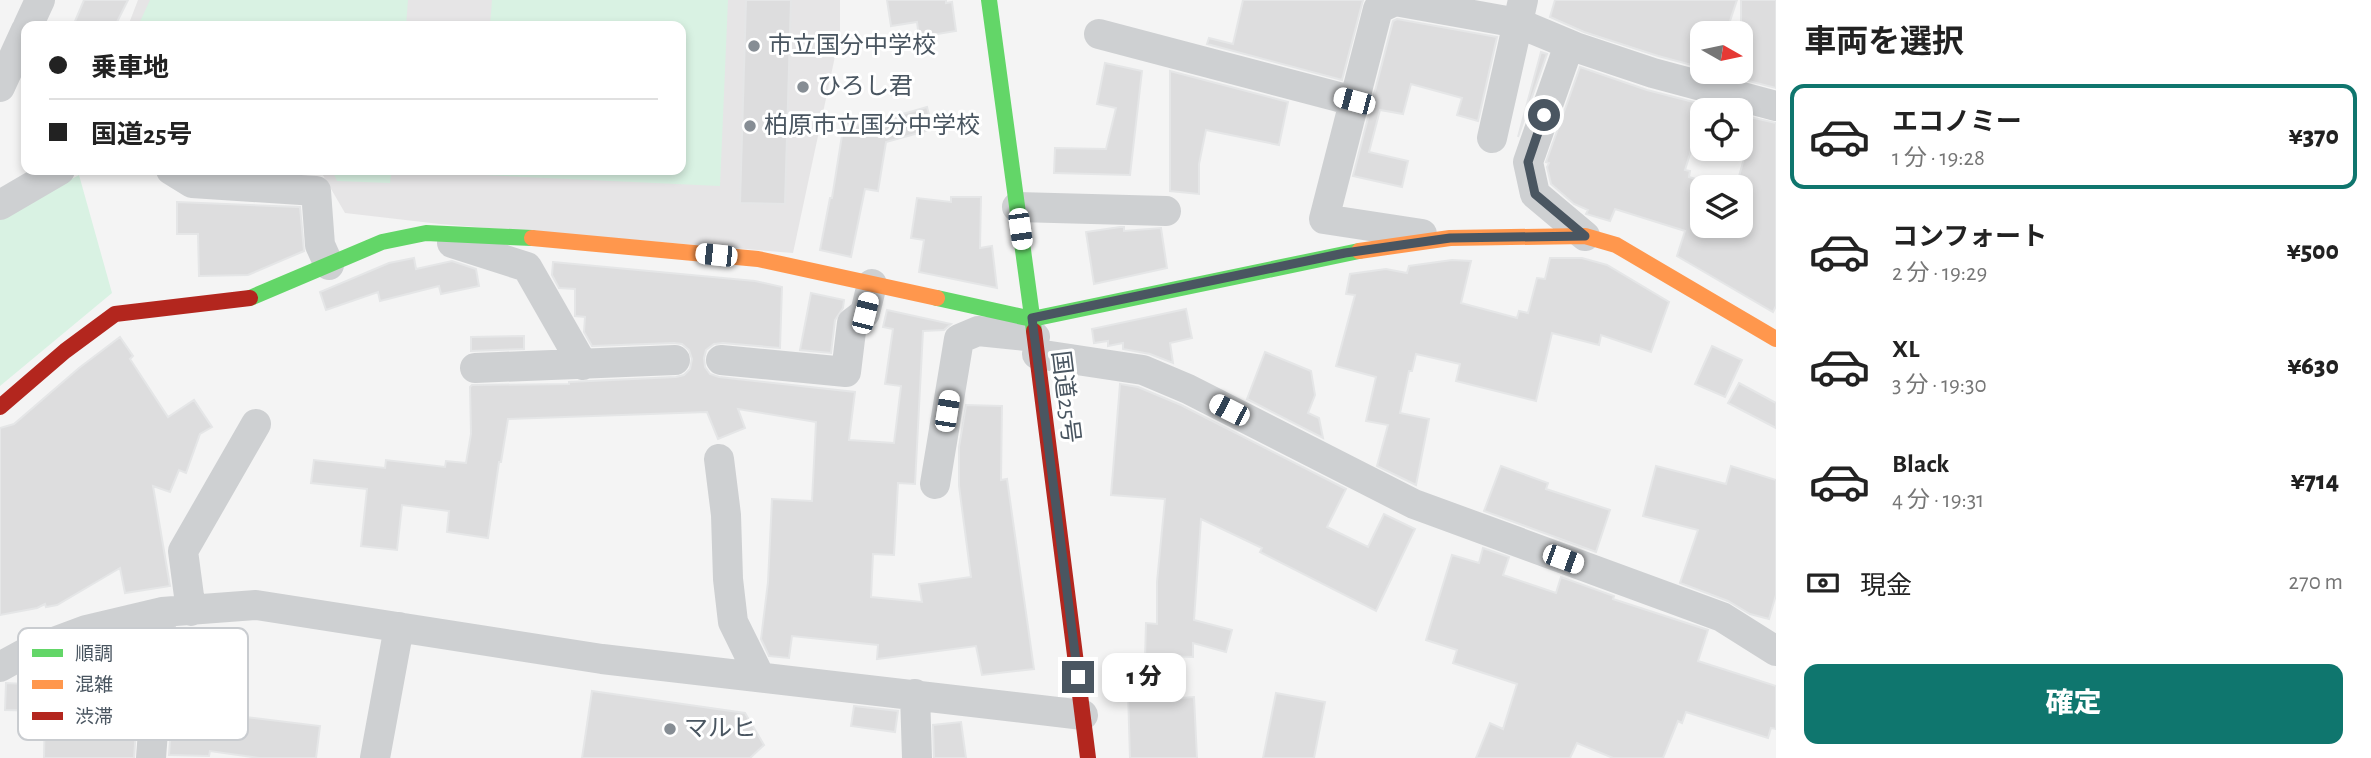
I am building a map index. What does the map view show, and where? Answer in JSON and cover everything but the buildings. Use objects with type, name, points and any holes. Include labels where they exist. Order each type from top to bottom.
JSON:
[{"type":"main road","name":"国道25号","points":[[989,0],[1088,758]]},
{"type":"main road","points":[[0,407],[65,351],[115,314],[250,298],[382,242],[426,233],[546,239],[758,259],[872,284],[1035,337],[1345,253],[1450,238],[1585,236],[1616,245],[1776,339]]},
{"type":"street","points":[[30,21],[40,0]]},
{"type":"street","points":[[1450,238],[1324,219],[1378,4],[1395,1],[1520,12],[1569,45],[1653,73],[1776,106]]},
{"type":"street","points":[[1492,138],[1520,12]]},
{"type":"street","points":[[1099,34],[1354,101]]},
{"type":"street","points":[[0,87],[21,41]]},
{"type":"street","points":[[1569,45],[1528,162],[1535,194],[1585,236]]},
{"type":"street","points":[[0,205],[51,175]]},
{"type":"street","points":[[179,175],[191,183],[316,191],[320,245],[329,265]]},
{"type":"street","points":[[1017,207],[1166,211]]},
{"type":"street","points":[[426,233],[527,267],[583,365]]},
{"type":"street","points":[[722,360],[846,372],[852,323],[865,313],[872,284]]},
{"type":"street","points":[[935,484],[959,338],[978,331],[1035,337],[1143,370],[1188,389],[1414,504],[1722,617],[1776,651]]},
{"type":"street","points":[[475,368],[676,360]]},
{"type":"street","points":[[191,611],[183,551],[256,424]]},
{"type":"street","points":[[719,459],[726,515],[728,579],[733,622],[760,677]]},
{"type":"street","points":[[94,628],[162,612],[256,605],[602,659],[1083,715]]},
{"type":"street","points":[[161,628],[162,612]]},
{"type":"street","points":[[375,758],[399,627]]},
{"type":"street","points":[[0,667],[18,657]]},
{"type":"street","points":[[915,694],[917,758]]},
{"type":"street","points":[[152,758],[153,740]]},
{"type":"shaded area","name":"柏原市立国分中学校","points":[[138,0],[840,0],[840,33],[793,253],[440,224],[345,213],[323,175],[686,175],[686,21],[130,21]]},
{"type":"green space","points":[[150,0],[408,0],[406,21],[140,21]]},
{"type":"green space","points":[[492,0],[728,0],[720,186],[483,175],[686,175],[686,21],[490,21]]},
{"type":"green space","points":[[79,175],[112,293],[0,386],[0,218]]},
{"type":"green space","points":[[334,175],[391,175],[390,183],[337,181]]},
{"type":"traffic: fast","points":[[989,0],[1034,331]]},
{"type":"traffic: fast","points":[[250,298],[382,242],[426,233],[532,238]]},
{"type":"traffic: fast","points":[[937,298],[1032,319],[1359,251]]},
{"type":"traffic: slow","points":[[1359,251],[1450,238],[1585,236],[1616,245],[1776,339]]},
{"type":"traffic: slow","points":[[532,238],[758,259],[937,298]]},
{"type":"traffic: jam","points":[[0,407],[65,351],[115,314],[250,298]]},
{"type":"traffic: jam","points":[[1034,331],[1088,758]]},
{"type":"place","name":"市立国分中学校","points":[[754,46]]},
{"type":"place","name":"ひろし君","points":[[803,87]]},
{"type":"place","name":"柏原市立国分中学校","points":[[750,126]]},
{"type":"place","name":"マルヒ","points":[[670,729]]},
{"type":"route","points":[[1078,677],[1032,318],[1345,253],[1450,238],[1585,236],[1535,194],[1528,162],[1544,115]]}]
